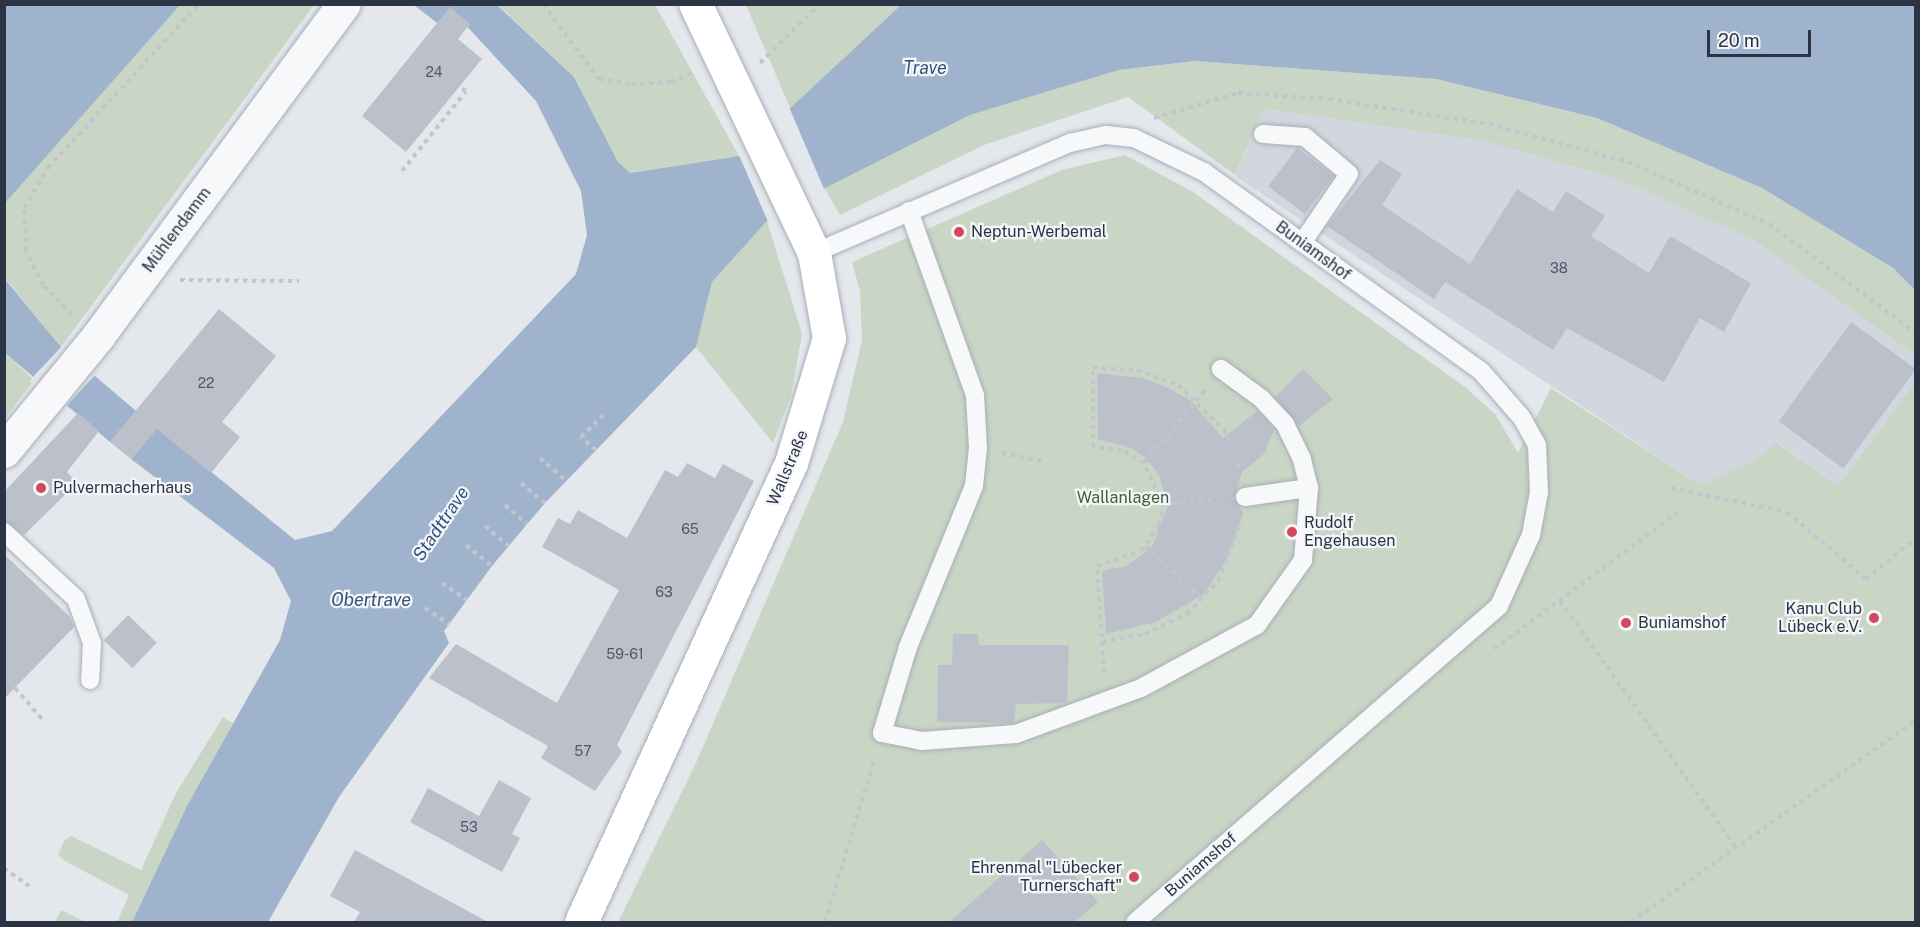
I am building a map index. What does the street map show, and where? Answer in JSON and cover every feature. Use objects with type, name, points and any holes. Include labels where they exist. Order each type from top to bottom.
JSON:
[{"type":"main road","name":"Wallstraße","points":[[581,922],[812,407],[829,338],[814,253],[759,130],[695,4]]},
{"type":"street","name":"Mühlendamm","points":[[4,451],[90,347],[344,4]]},
{"type":"lane","points":[[1263,134],[1305,136],[1349,174],[1302,243]]},
{"type":"lane","name":"Buniamshof","points":[[814,253],[1070,142],[1106,135],[1134,138],[1204,172],[1481,371],[1517,411],[1537,445],[1539,492],[1531,535],[1499,606],[1135,922]]},
{"type":"lane","points":[[909,211],[975,395],[978,448],[974,486],[908,647],[882,733],[922,741],[1016,734],[1140,688],[1224,648],[1257,626],[1303,560],[1309,489],[1302,459],[1285,424],[1262,399],[1221,369]]},
{"type":"lane","points":[[1245,497],[1309,489]]},
{"type":"lane","points":[[4,532],[76,598],[92,643],[90,680]]},
{"type":"path","points":[[90,347],[43,285],[26,251],[24,208],[48,168],[199,4]]},
{"type":"path","points":[[543,4],[599,79],[631,84],[671,82],[702,68]]},
{"type":"path","points":[[758,66],[820,4]]},
{"type":"path","points":[[402,171],[466,91],[459,86]]},
{"type":"path","points":[[1149,120],[1239,93],[1329,99],[1489,124],[1628,162],[1769,224],[1916,333]]},
{"type":"path","points":[[183,283],[298,281]]},
{"type":"path","points":[[1093,368],[1157,376],[1197,400],[1229,440],[1245,497],[1229,562],[1202,599],[1168,625],[1102,642],[1097,566],[1125,561],[1146,546],[1160,525],[1163,504],[1144,463],[1122,450],[1093,447],[1093,368]]},
{"type":"path","points":[[1144,463],[1197,400]]},
{"type":"path","points":[[596,450],[581,437],[603,415]]},
{"type":"path","points":[[978,448],[1042,461]]},
{"type":"path","points":[[540,458],[566,481]]},
{"type":"path","points":[[521,483],[545,503]]},
{"type":"path","points":[[1671,488],[1787,512],[1866,579],[1916,538]]},
{"type":"path","points":[[1163,504],[1245,497]]},
{"type":"path","points":[[505,505],[528,524]]},
{"type":"path","points":[[1484,657],[1681,510]]},
{"type":"path","points":[[485,526],[509,546]]},
{"type":"path","points":[[466,545],[492,566]]},
{"type":"path","points":[[1146,546],[1202,599]]},
{"type":"path","points":[[442,583],[467,600]]},
{"type":"path","points":[[1560,601],[1735,846]]},
{"type":"path","points":[[426,608],[448,624]]},
{"type":"path","points":[[15,688],[44,721]]},
{"type":"path","points":[[1630,922],[1916,720]]},
{"type":"path","points":[[825,922],[882,733]]},
{"type":"path","points":[[4,868],[29,886]]},
{"type":"shaded area","points":[[1264,109],[1484,141],[1620,180],[1757,241],[1915,355],[1915,382],[1838,486],[1777,442],[1757,459],[1700,485],[1235,176]]},
{"type":"green space","points":[[180,5],[314,5],[61,347],[5,278],[4,203]]},
{"type":"green space","points":[[498,5],[655,5],[739,156],[629,173],[618,162],[574,77]]},
{"type":"green space","points":[[746,5],[901,5],[791,110]]},
{"type":"green space","points":[[1195,61],[1436,79],[1597,118],[1762,188],[1893,268],[1915,290],[1915,355],[1756,241],[1620,180],[1484,141],[1264,109],[1235,175],[1128,97],[984,145],[840,215],[823,186],[970,115],[1119,70]]},
{"type":"green space","name":"Wallanlagen","points":[[1125,155],[1193,192],[1465,387],[1496,415],[1518,453],[1551,388],[1700,485],[1757,459],[1776,442],[1838,486],[1915,382],[1915,922],[618,922],[696,763],[843,422],[862,340],[860,291],[852,262],[1062,170]]},
{"type":"green space","points":[[767,221],[802,334],[791,396],[773,443],[696,347],[712,282]]},
{"type":"green space","points":[[5,353],[34,380],[5,418]]},
{"type":"green space","points":[[223,717],[237,726],[187,806],[132,922],[117,922],[129,895],[63,860],[58,854],[64,841],[71,836],[141,870],[176,793]]},
{"type":"green space","points":[[61,910],[85,922],[55,922]]},
{"type":"water","points":[[4,5],[180,5],[5,203]]},
{"type":"water","points":[[414,5],[497,5],[574,77],[618,162],[630,173],[739,156],[901,5],[1915,5],[1915,290],[1893,268],[1762,188],[1597,118],[1436,79],[1195,61],[1119,70],[970,115],[797,202],[767,221],[712,282],[696,347],[545,503],[492,566],[444,631],[449,643],[339,797],[268,922],[132,922],[187,806],[280,640],[291,601],[274,568],[131,459],[157,428],[295,540],[332,531],[576,274],[587,235],[581,191],[536,101],[450,8],[437,23]]},
{"type":"water","points":[[4,278],[61,347],[136,411],[110,442],[5,353]]},
{"type":"pier","points":[[789,107],[824,189],[769,224],[738,153]]},
{"type":"pier","points":[[63,345],[95,375],[62,411],[30,381]]},
{"type":"building","points":[[450,7],[470,24],[458,39],[482,59],[406,152],[362,116]]},
{"type":"building","points":[[1297,148],[1334,176],[1305,214],[1268,186]]},
{"type":"building","points":[[1380,160],[1402,174],[1382,205],[1470,264],[1517,189],[1553,212],[1566,191],[1605,216],[1591,236],[1649,273],[1670,236],[1751,283],[1724,332],[1700,318],[1664,382],[1567,328],[1553,350],[1445,282],[1434,299],[1327,226]]},
{"type":"building","points":[[219,309],[276,356],[222,422],[240,437],[211,473],[157,429],[131,459],[110,442]]},
{"type":"building","points":[[1851,322],[1916,369],[1843,469],[1779,422]]},
{"type":"building","points":[[1303,369],[1333,399],[1299,426],[1275,397]]},
{"type":"building","points":[[1097,373],[1142,378],[1169,388],[1191,401],[1223,438],[1257,411],[1274,429],[1265,453],[1242,472],[1234,498],[1243,513],[1227,559],[1204,594],[1156,622],[1106,634],[1102,571],[1127,566],[1152,547],[1168,505],[1159,475],[1147,459],[1132,448],[1098,439]]},
{"type":"building","points":[[78,413],[99,431],[67,472],[77,483],[24,535],[4,521],[4,492]]},
{"type":"building","points":[[687,463],[715,478],[723,464],[754,481],[617,745],[622,752],[595,791],[541,758],[548,746],[429,678],[456,644],[557,703],[619,590],[542,547],[558,518],[570,524],[578,510],[627,538],[665,470],[678,477]]},
{"type":"building","points":[[4,548],[5,555],[70,617],[74,627],[4,699]]},
{"type":"building","points":[[128,615],[157,643],[132,668],[104,640]]},
{"type":"building","points":[[953,634],[978,634],[979,645],[1069,645],[1067,703],[1016,704],[1014,723],[937,722],[938,665],[952,665]]},
{"type":"building","points":[[499,780],[531,798],[512,834],[520,838],[502,872],[410,822],[428,788],[479,816]]},
{"type":"building","points":[[1042,840],[1098,902],[1075,922],[949,922]]},
{"type":"building","points":[[355,850],[488,922],[354,922],[360,912],[330,896]]},
{"type":"place","name":"Neptun-Werbemal","points":[[959,232]]},
{"type":"place","name":"Pulvermacherhaus","points":[[41,488]]},
{"type":"place","name":"Rudolf Engehausen","points":[[1292,532]]},
{"type":"place","name":"Kanu Club Lübeck e.V.","points":[[1874,618]]},
{"type":"place","name":"Buniamshof","points":[[1626,623]]},
{"type":"place","name":"Ehrenmal \"Lübecker Turnerschaft\"","points":[[1134,877]]},
{"type":"water label","name":"Trave","points":[[925,68]]},
{"type":"water label","name":"Stadttrave","points":[[441,524]]},
{"type":"water label","name":"Obertrave","points":[[371,600]]}]
